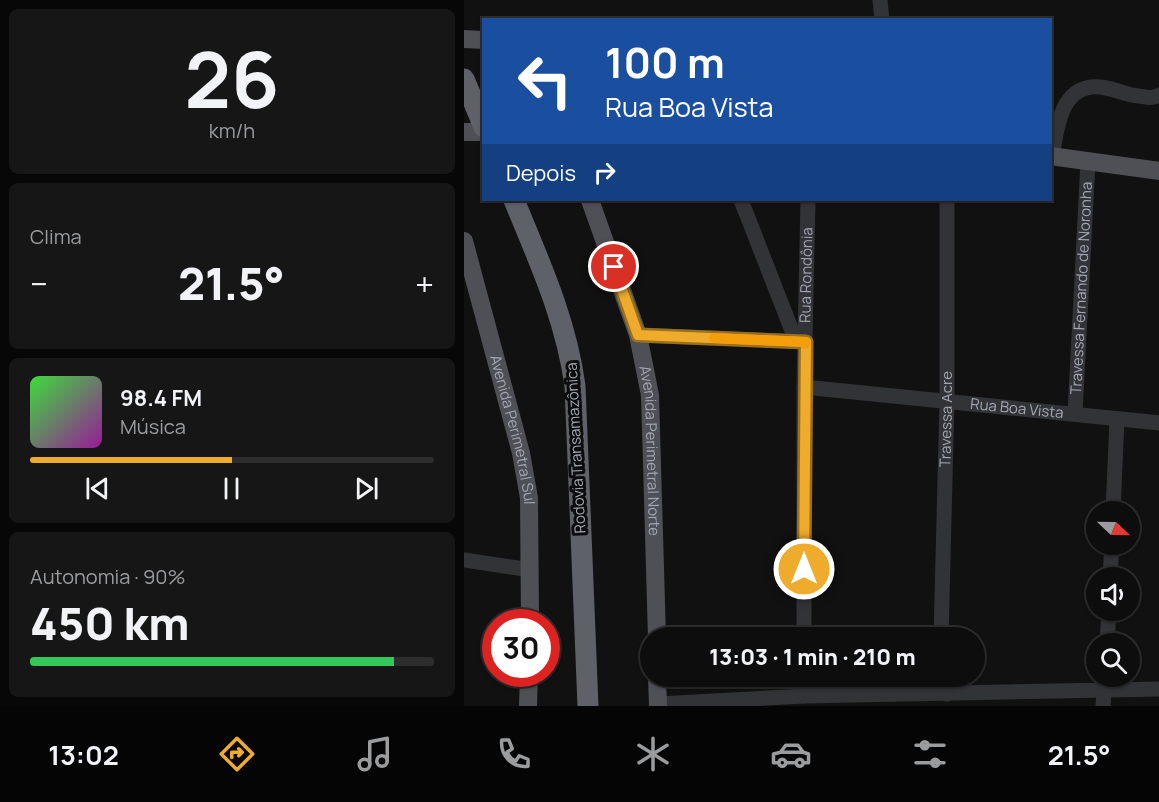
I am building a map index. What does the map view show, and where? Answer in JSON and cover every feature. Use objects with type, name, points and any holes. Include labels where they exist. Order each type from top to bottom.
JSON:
[{"type":"highway","points":[[464,80],[482,122]]},
{"type":"highway","name":"Rodovia Transamazônica","points":[[514,201],[557,303],[570,352],[575,386],[588,706]]},
{"type":"main road","points":[[464,39],[482,40]]},
{"type":"main road","points":[[464,132],[482,132]]},
{"type":"main road","points":[[1052,156],[1160,171]]},
{"type":"main road","name":"Avenida Perimetral Norte","points":[[590,201],[638,335],[650,395],[657,627]]},
{"type":"main road","name":"Avenida Perimetral Sul","points":[[464,241],[521,453],[529,498],[530,609]]},
{"type":"main road","points":[[528,706],[529,687]]},
{"type":"main road","points":[[657,687],[658,705]]},
{"type":"street","points":[[880,0],[882,18]]},
{"type":"street","points":[[1052,152],[1061,113],[1067,102],[1084,89],[1103,88],[1151,98],[1160,95]]},
{"type":"street","name":"Travessa Fernando de Noronha","points":[[1075,414],[1088,161]]},
{"type":"street","points":[[638,335],[801,341],[741,201]]},
{"type":"street","name":"Rua Rondônia","points":[[804,627],[804,387],[801,341],[808,201]]},
{"type":"street","name":"Travessa Acre","points":[[941,627],[947,400],[947,201]]},
{"type":"street","name":"Rua Boa Vista","points":[[804,387],[1160,423]]},
{"type":"street","points":[[1113,501],[1117,419]]},
{"type":"street","points":[[464,560],[531,570]]},
{"type":"street","points":[[804,687],[804,696]]},
{"type":"street","points":[[946,687],[947,694]]},
{"type":"street","points":[[658,705],[804,696],[1160,689]]},
{"type":"slow traffic","points":[[714,338],[806,342],[805,344]]},
{"type":"route","points":[[614,267],[638,335],[806,342],[804,569]]}]
